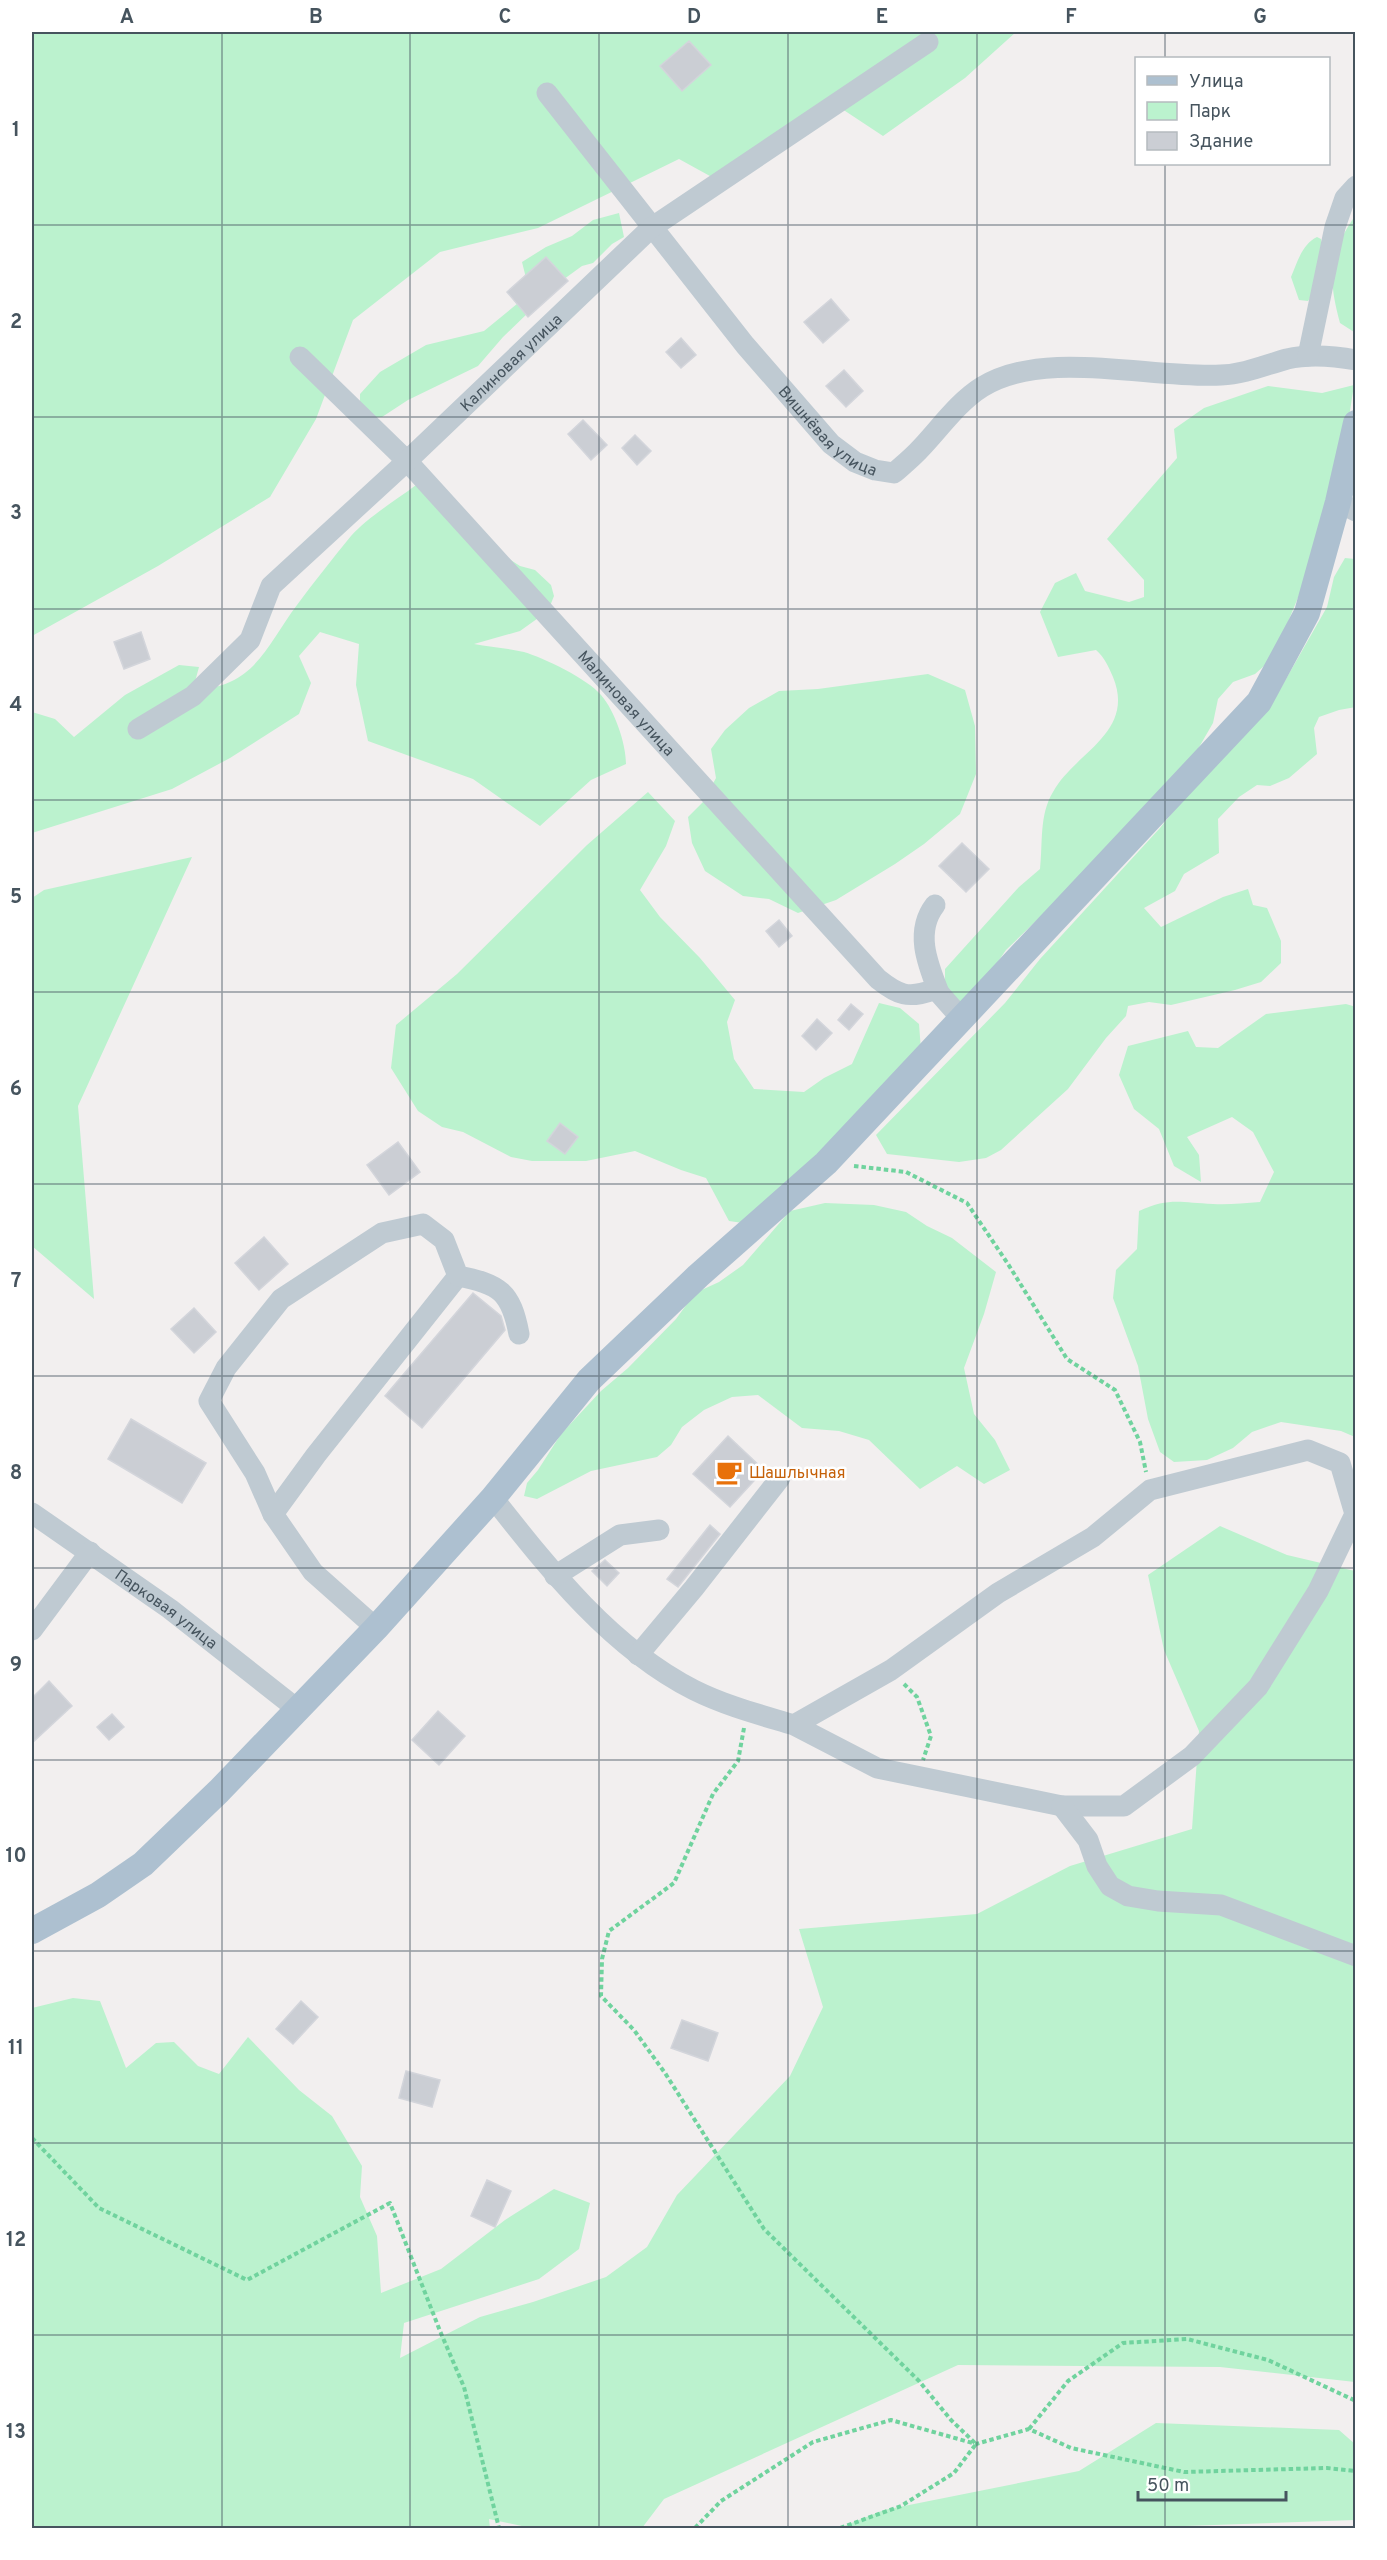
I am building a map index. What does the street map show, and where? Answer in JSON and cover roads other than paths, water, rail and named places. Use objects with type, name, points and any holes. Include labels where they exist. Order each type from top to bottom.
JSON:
[{"type":"main road","points":[[32,1931],[98,1895],[143,1864],[219,1791],[376,1628],[493,1497],[589,1380],[699,1275],[826,1163],[1259,702],[1307,613],[1347,506],[1356,423]]},
{"type":"street","name":"Калиновая улица","points":[[138,729],[193,696],[250,640],[272,586],[407,461],[651,228],[928,42]]},
{"type":"street","name":"Вишнёвая улица","points":[[547,93],[745,345],[831,444],[855,462],[875,470],[894,473],[920,449],[945,420],[982,387],[1017,374],[1047,369],[1120,369],[1221,375],[1258,370],[1286,360],[1308,356],[1356,360]]},
{"type":"street","points":[[1308,356],[1335,227],[1345,198],[1356,186]]},
{"type":"street","name":"Малиновая улица","points":[[300,357],[407,461],[878,979],[897,994],[920,995],[933,990],[939,993]]},
{"type":"street","points":[[935,905],[930,911],[924,948],[939,993],[961,1018]]},
{"type":"street","points":[[376,1628],[314,1572],[273,1514],[255,1473],[209,1401],[226,1368],[281,1299],[382,1233],[423,1224],[444,1240],[458,1276]]},
{"type":"street","points":[[458,1276],[485,1281],[500,1291],[514,1310],[519,1335]]},
{"type":"street","points":[[273,1514],[316,1455],[458,1276]]},
{"type":"street","points":[[493,1497],[555,1576],[638,1655],[694,1690],[747,1711],[794,1725],[877,1768],[1062,1806],[1124,1806],[1192,1756],[1258,1687],[1318,1591],[1355,1514],[1340,1463],[1308,1450],[1150,1490],[1093,1537],[998,1593],[891,1670],[794,1725]]},
{"type":"street","points":[[638,1655],[780,1478]]},
{"type":"street","name":"Парковая улица","points":[[32,1513],[170,1609],[297,1709]]},
{"type":"street","points":[[555,1576],[620,1535],[658,1530]]},
{"type":"street","points":[[32,1630],[90,1552]]},
{"type":"street","points":[[1062,1806],[1088,1840],[1097,1866],[1110,1886],[1128,1896],[1158,1901],[1221,1905],[1356,1956]]},
{"type":"place","name":"Шашлычная","points":[[729,1472]]}]
